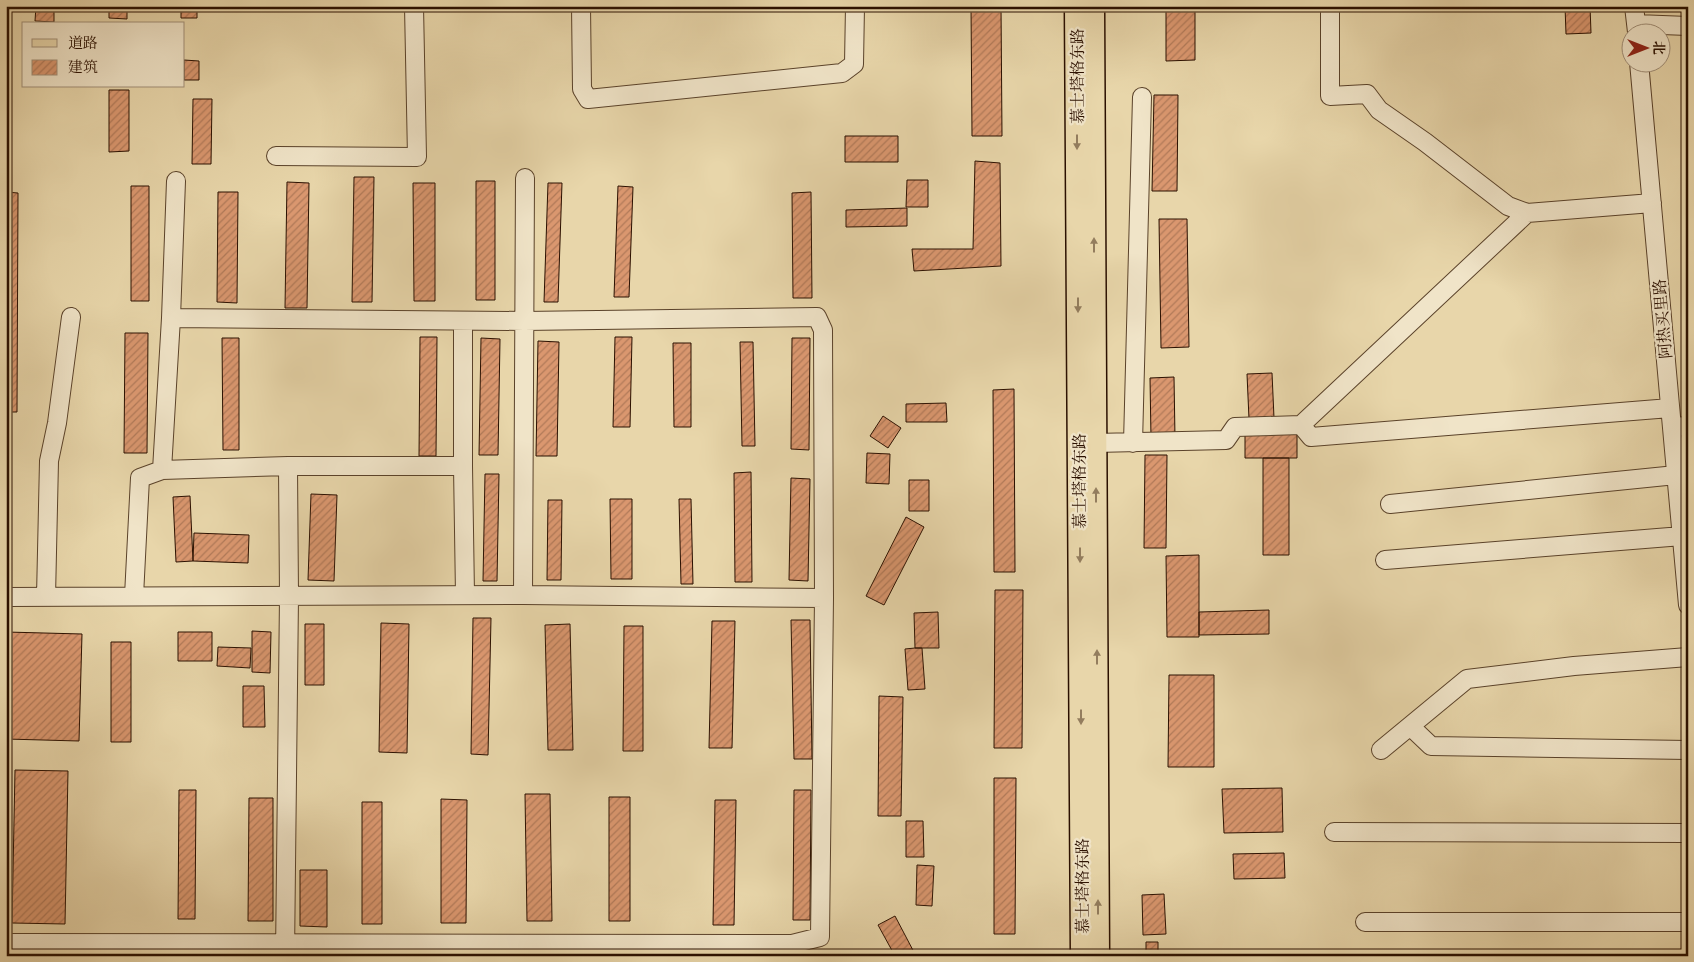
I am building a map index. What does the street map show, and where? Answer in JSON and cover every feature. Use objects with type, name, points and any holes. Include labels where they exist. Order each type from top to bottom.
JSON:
[{"type":"main road","name":"慕士塔格东路","points":[[1076,6],[1082,956]]},
{"type":"main road","name":"慕士塔格东路","points":[[1092,6],[1098,956]]},
{"type":"street","points":[[276,156],[417,157],[414,6]]},
{"type":"street","points":[[582,6],[582,89],[588,99],[842,73],[854,64],[855,6]]},
{"type":"street","points":[[1330,6],[1330,96],[1367,94],[1379,110],[1425,142],[1508,206],[1527,212],[1652,203]]},
{"type":"street","points":[[1634,6],[1635,22]]},
{"type":"street","points":[[1672,27],[1688,26]]},
{"type":"street","name":"阿热买里路","points":[[1641,72],[1670,408],[1680,427],[1676,475],[1688,605]]},
{"type":"street","points":[[1133,442],[1142,97]]},
{"type":"street","points":[[523,595],[525,178]]},
{"type":"street","points":[[162,470],[171,318],[176,180]]},
{"type":"street","points":[[1095,442],[1226,440],[1235,427],[1301,424],[1527,212]]},
{"type":"street","points":[[46,597],[49,461],[57,423],[71,317]]},
{"type":"street","points":[[6,943],[285,950],[792,944],[820,937],[818,598],[823,330],[817,317],[524,321],[171,318]]},
{"type":"street","points":[[463,321],[465,595]]},
{"type":"street","points":[[1301,424],[1311,437],[1670,408]]},
{"type":"street","points":[[134,596],[140,478],[162,470],[288,466],[463,466]]},
{"type":"street","points":[[285,950],[289,596],[288,466]]},
{"type":"street","points":[[1390,504],[1676,475]]},
{"type":"street","points":[[1385,560],[1682,536]]},
{"type":"street","points":[[6,597],[523,595],[818,598]]},
{"type":"street","points":[[1382,750],[1467,679],[1574,666],[1688,657]]},
{"type":"street","points":[[1410,726],[1431,746],[1688,750]]},
{"type":"street","points":[[1334,832],[1688,833]]},
{"type":"street","points":[[1365,922],[1688,922]]},
{"type":"building","points":[[36,6],[54,6],[54,22],[35,21]]},
{"type":"building","points":[[109,6],[127,6],[127,19],[109,18]]},
{"type":"building","points":[[181,6],[197,6],[197,18],[181,18]]},
{"type":"building","points":[[971,6],[1001,6],[1002,136],[972,136]]},
{"type":"building","points":[[1166,6],[1195,6],[1195,60],[1166,61]]},
{"type":"building","points":[[1565,6],[1590,6],[1591,33],[1566,34]]},
{"type":"building","points":[[185,60],[199,61],[199,80],[185,80]]},
{"type":"building","points":[[109,90],[129,90],[129,151],[109,152]]},
{"type":"building","points":[[1154,95],[1178,95],[1177,191],[1152,191]]},
{"type":"building","points":[[193,99],[212,99],[211,164],[192,164]]},
{"type":"building","points":[[845,136],[898,136],[898,162],[845,162]]},
{"type":"building","points":[[975,161],[1000,163],[1001,266],[914,271],[912,249],[973,249]]},
{"type":"building","points":[[354,177],[374,177],[372,302],[352,302]]},
{"type":"building","points":[[907,180],[928,180],[928,207],[906,207]]},
{"type":"building","points":[[476,181],[495,181],[495,300],[476,300]]},
{"type":"building","points":[[287,182],[309,183],[307,308],[285,308]]},
{"type":"building","points":[[413,183],[435,183],[435,301],[414,301]]},
{"type":"building","points":[[548,183],[562,183],[558,302],[544,302]]},
{"type":"building","points":[[131,186],[149,186],[149,301],[131,301]]},
{"type":"building","points":[[618,186],[633,187],[629,297],[614,297]]},
{"type":"building","points":[[6,192],[18,193],[17,412],[6,412]]},
{"type":"building","points":[[218,192],[238,192],[237,303],[217,302]]},
{"type":"building","points":[[811,192],[812,298],[793,298],[792,193]]},
{"type":"building","points":[[907,208],[907,226],[846,227],[846,210]]},
{"type":"building","points":[[1159,219],[1187,219],[1189,347],[1161,348]]},
{"type":"building","points":[[125,333],[148,333],[147,453],[124,453]]},
{"type":"building","points":[[420,337],[437,337],[436,456],[419,456]]},
{"type":"building","points":[[615,337],[632,337],[630,427],[613,427]]},
{"type":"building","points":[[222,338],[239,338],[239,450],[223,450]]},
{"type":"building","points":[[481,338],[500,339],[498,455],[479,455]]},
{"type":"building","points":[[792,338],[810,338],[809,450],[791,449]]},
{"type":"building","points":[[538,341],[559,342],[557,456],[536,456]]},
{"type":"building","points":[[740,342],[753,342],[755,446],[742,446]]},
{"type":"building","points":[[673,343],[691,343],[691,427],[674,427]]},
{"type":"building","points":[[1272,373],[1274,418],[1249,419],[1247,374]]},
{"type":"building","points":[[1174,377],[1175,438],[1151,438],[1150,378]]},
{"type":"building","points":[[1014,389],[1015,572],[994,572],[993,390]]},
{"type":"building","points":[[946,403],[947,422],[906,422],[906,404]]},
{"type":"building","points":[[883,416],[901,428],[888,448],[870,436]]},
{"type":"building","points":[[1245,431],[1297,431],[1297,458],[1245,458]]},
{"type":"building","points":[[867,453],[890,454],[889,484],[866,483]]},
{"type":"building","points":[[1145,455],[1167,455],[1166,548],[1144,548]]},
{"type":"building","points":[[1263,458],[1289,458],[1289,555],[1263,555]]},
{"type":"building","points":[[751,472],[752,582],[735,582],[734,473]]},
{"type":"building","points":[[485,474],[499,474],[497,581],[483,581]]},
{"type":"building","points":[[791,478],[810,479],[808,581],[789,580]]},
{"type":"building","points":[[909,480],[929,480],[929,511],[909,511]]},
{"type":"building","points":[[311,494],[337,495],[334,581],[308,580]]},
{"type":"building","points":[[190,496],[193,561],[176,562],[173,497]]},
{"type":"building","points":[[610,499],[632,499],[632,579],[611,579]]},
{"type":"building","points":[[679,499],[691,499],[693,584],[681,584]]},
{"type":"building","points":[[548,500],[562,500],[561,580],[547,580]]},
{"type":"building","points":[[906,517],[924,527],[884,605],[866,596]]},
{"type":"building","points":[[194,533],[249,535],[248,563],[193,561]]},
{"type":"building","points":[[1199,555],[1199,637],[1167,637],[1166,556]]},
{"type":"building","points":[[995,590],[1023,590],[1022,748],[994,748]]},
{"type":"building","points":[[1269,610],[1269,634],[1199,635],[1199,612]]},
{"type":"building","points":[[938,612],[939,648],[915,648],[914,613]]},
{"type":"building","points":[[473,618],[491,618],[488,755],[471,754]]},
{"type":"building","points":[[791,620],[810,620],[812,759],[794,759]]},
{"type":"building","points":[[712,621],[735,621],[732,748],[709,748]]},
{"type":"building","points":[[381,623],[409,624],[407,753],[379,752]]},
{"type":"building","points":[[305,624],[324,624],[324,685],[305,685]]},
{"type":"building","points":[[570,624],[573,750],[548,750],[545,625]]},
{"type":"building","points":[[624,626],[643,626],[643,751],[623,751]]},
{"type":"building","points":[[252,631],[271,632],[270,673],[252,672]]},
{"type":"building","points":[[6,632],[82,634],[79,741],[6,739]]},
{"type":"building","points":[[178,632],[212,632],[212,661],[178,661]]},
{"type":"building","points":[[111,642],[131,642],[131,742],[111,742]]},
{"type":"building","points":[[218,647],[251,648],[250,668],[217,666]]},
{"type":"building","points":[[922,648],[925,689],[908,690],[905,649]]},
{"type":"building","points":[[1169,675],[1214,675],[1214,767],[1168,767]]},
{"type":"building","points":[[243,686],[264,686],[265,727],[243,727]]},
{"type":"building","points":[[879,696],[903,697],[901,816],[878,816]]},
{"type":"building","points":[[15,770],[68,771],[65,924],[12,923]]},
{"type":"building","points":[[994,778],[1016,778],[1015,934],[994,934]]},
{"type":"building","points":[[1282,788],[1283,832],[1224,833],[1222,789]]},
{"type":"building","points":[[179,790],[196,790],[195,919],[178,919]]},
{"type":"building","points":[[794,790],[811,790],[810,920],[793,920]]},
{"type":"building","points":[[525,794],[550,794],[552,921],[527,921]]},
{"type":"building","points":[[609,797],[630,797],[630,921],[609,921]]},
{"type":"building","points":[[249,798],[273,798],[273,921],[248,921]]},
{"type":"building","points":[[441,799],[467,800],[466,923],[441,923]]},
{"type":"building","points":[[715,800],[736,800],[734,925],[713,925]]},
{"type":"building","points":[[362,802],[382,802],[382,924],[362,924]]},
{"type":"building","points":[[906,821],[923,821],[924,857],[906,857]]},
{"type":"building","points":[[1284,853],[1285,878],[1234,879],[1233,854]]},
{"type":"building","points":[[917,865],[934,866],[932,906],[916,905]]},
{"type":"building","points":[[300,870],[327,870],[327,927],[300,926]]},
{"type":"building","points":[[1164,894],[1166,934],[1143,935],[1142,895]]},
{"type":"building","points":[[895,916],[916,956],[895,956],[878,925]]},
{"type":"building","points":[[1146,942],[1158,942],[1158,956],[1146,956]]},
{"type":"building","points":[[997,952],[1019,952],[1019,956],[997,956]]}]
